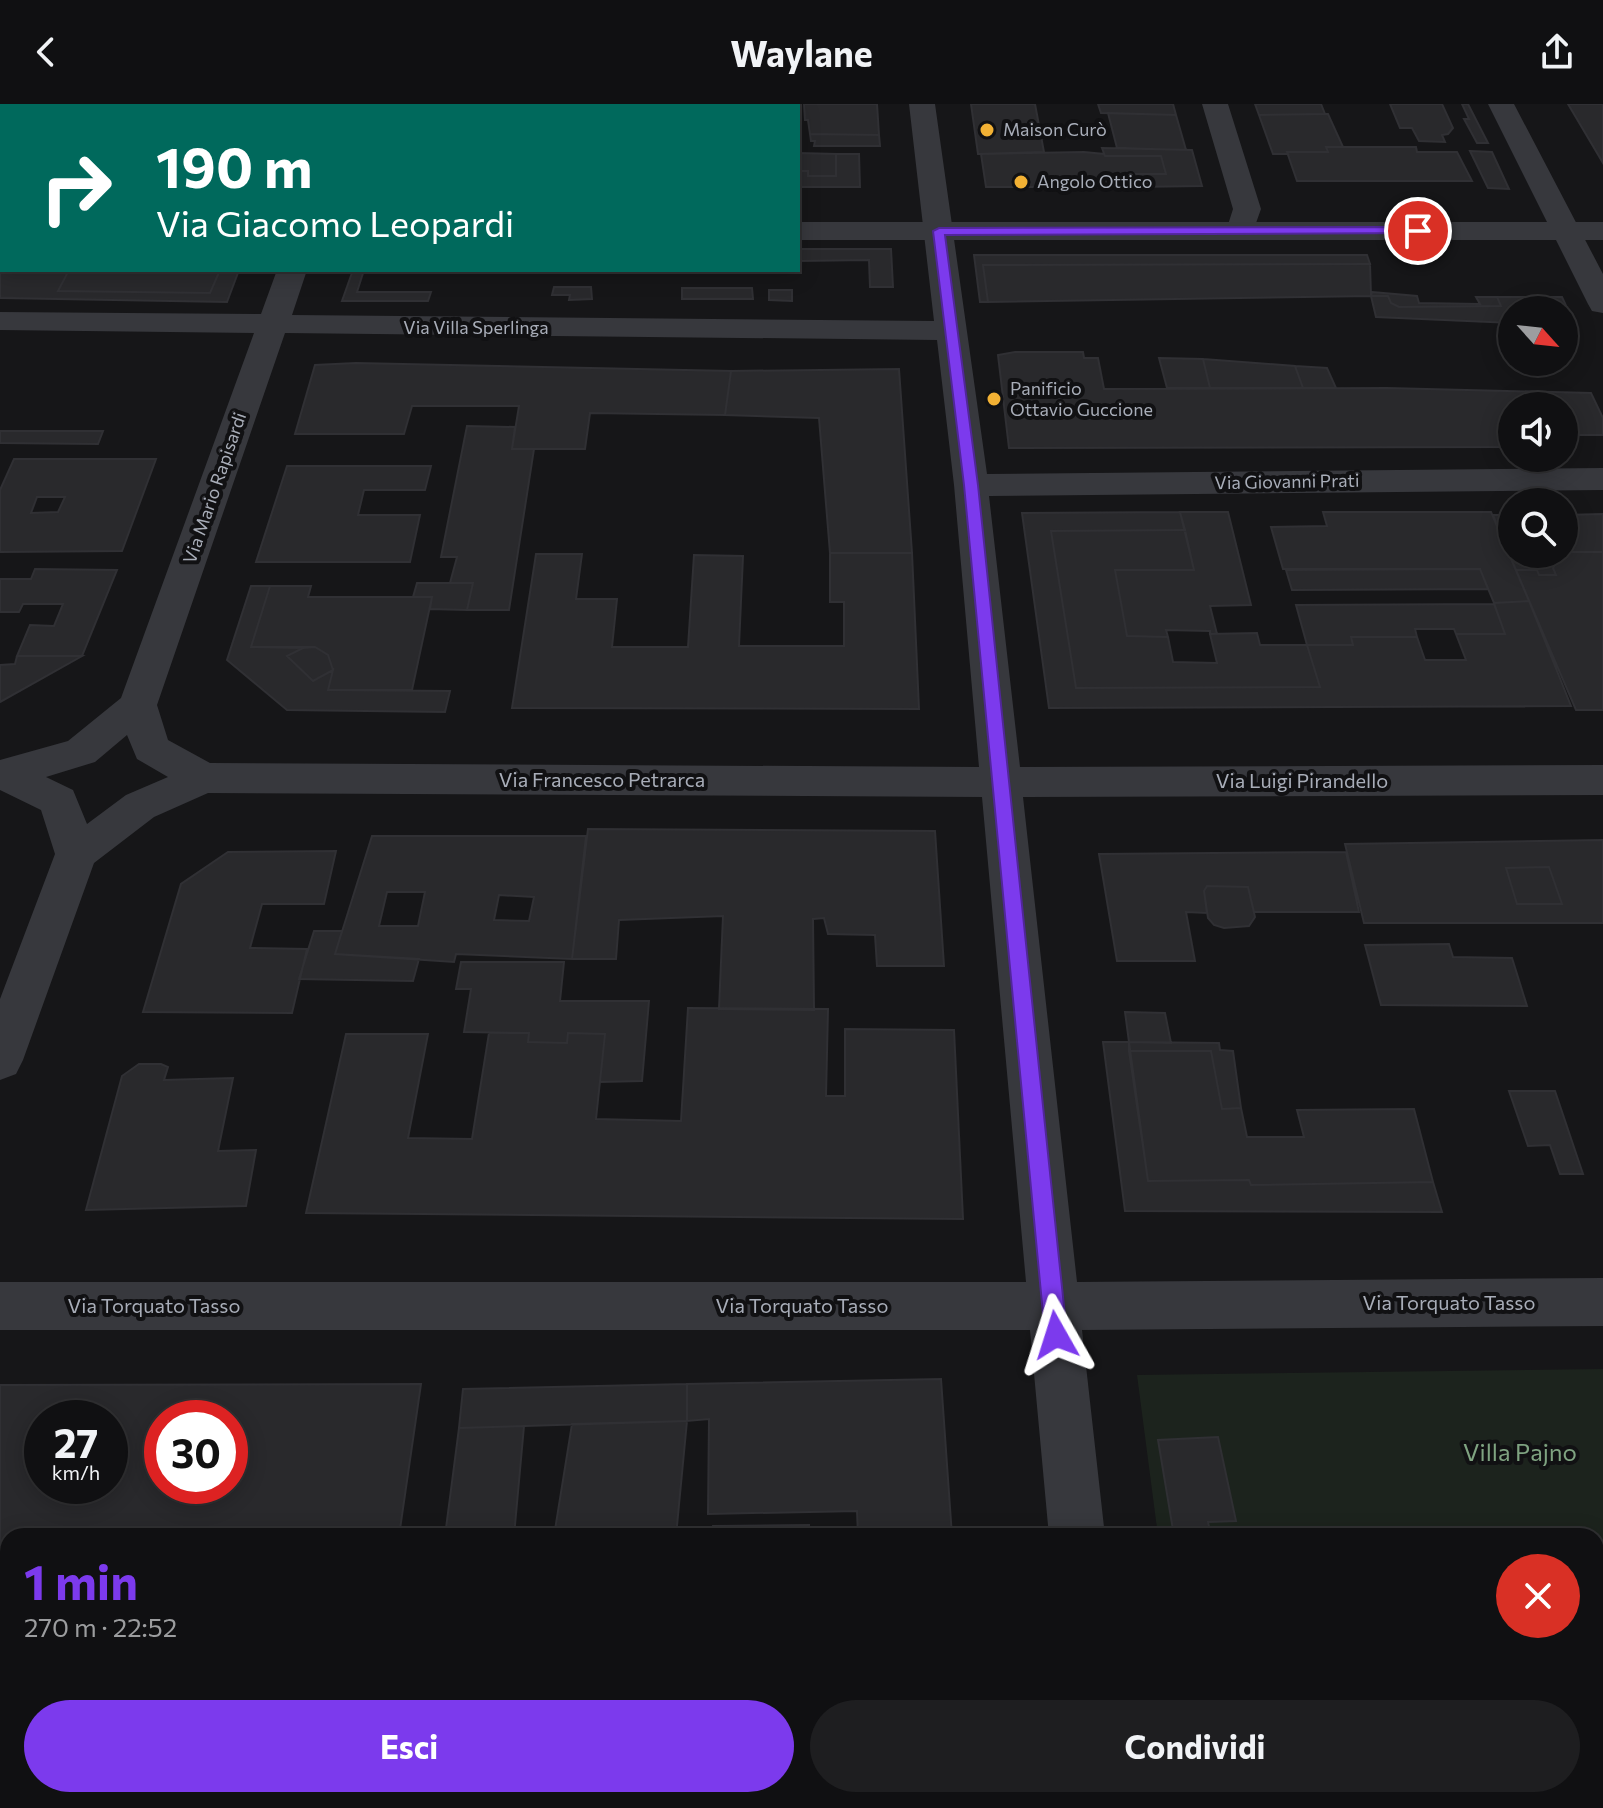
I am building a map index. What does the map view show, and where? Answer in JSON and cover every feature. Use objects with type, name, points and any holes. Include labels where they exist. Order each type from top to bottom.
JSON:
[{"type":"street","points":[[922,104],[971,485],[1076,1528]]},
{"type":"street","points":[[1215,104],[1247,209],[1241,231]]},
{"type":"street","points":[[1501,104],[1603,304]]},
{"type":"street","points":[[800,231],[1603,231]]},
{"type":"street","name":"Via Mario Rapisardi","points":[[138,705],[291,272]]},
{"type":"street","name":"Via Villa Sperlinga","points":[[0,321],[952,331]]},
{"type":"street","name":"Via Giovanni Prati","points":[[971,485],[1603,479]]},
{"type":"street","points":[[3,775],[81,752],[138,705],[151,749],[204,778]]},
{"type":"street","points":[[3,775],[59,801],[76,854]]},
{"type":"street","points":[[0,1060],[76,854],[140,806],[204,778]]},
{"type":"street","name":"Via Francesco Petrarca","points":[[204,778],[1000,782]]},
{"type":"street","name":"Via Luigi Pirandello","points":[[1000,782],[1603,780]]},
{"type":"street","name":"Via Torquato Tasso","points":[[0,1306],[1053,1306],[1603,1302]]},
{"type":"green space","name":"Villa Pajno","points":[[1603,1369],[1603,1528],[1157,1528],[1137,1375]]},
{"type":"building","points":[[804,104],[877,104],[879,135],[810,134]]},
{"type":"building","points":[[971,104],[1035,104],[1044,152],[978,154]]},
{"type":"building","points":[[1098,104],[1173,104],[1176,115],[1101,113]]},
{"type":"building","points":[[1255,104],[1321,104],[1325,114],[1259,115]]},
{"type":"building","points":[[1390,104],[1442,104],[1453,128],[1442,135],[1445,142],[1419,141],[1412,128],[1400,128]]},
{"type":"building","points":[[1462,104],[1468,104],[1488,143],[1477,143],[1464,119],[1469,119]]},
{"type":"building","points":[[1568,104],[1603,104],[1603,163]]},
{"type":"building","points":[[1108,113],[1176,115],[1186,150],[1117,148]]},
{"type":"building","points":[[1328,114],[1343,147],[1326,147],[1328,152],[1288,154],[1273,154],[1259,115]]},
{"type":"building","points":[[810,134],[879,135],[880,146],[814,146],[815,141],[811,141]]},
{"type":"building","points":[[1326,147],[1416,147],[1417,152],[1457,152],[1472,181],[1297,181],[1287,152],[1328,152]]},
{"type":"building","points":[[1102,148],[1192,150],[1202,186],[1130,187],[1127,174],[1166,174],[1161,156],[1105,156]]},
{"type":"building","points":[[1470,151],[1492,152],[1509,189],[1488,188]]},
{"type":"building","points":[[1084,152],[1105,156],[1161,156],[1166,174],[1127,174],[1130,187],[986,187],[981,154]]},
{"type":"building","points":[[800,153],[836,154],[836,176],[808,176],[808,171],[800,171]]},
{"type":"building","points":[[836,154],[859,154],[860,187],[800,187],[800,171],[808,171],[808,176],[836,176]]},
{"type":"building","points":[[800,249],[891,249],[893,287],[870,287],[869,260],[800,261]]},
{"type":"building","points":[[1410,250],[1432,250],[1436,259],[1415,258]]},
{"type":"building","points":[[974,255],[1367,255],[1370,264],[983,265],[988,302],[980,302]]},
{"type":"building","points":[[1370,264],[1371,296],[988,302],[983,265]]},
{"type":"building","points":[[0,272],[68,272],[58,291],[210,293],[219,272],[238,272],[227,302],[0,298]]},
{"type":"building","points":[[68,272],[219,272],[210,293],[58,291]]},
{"type":"building","points":[[352,272],[363,272],[357,292],[431,292],[428,301],[342,301]]},
{"type":"building","points":[[554,287],[591,287],[592,299],[569,300],[570,295],[552,295]]},
{"type":"building","points":[[682,288],[752,288],[753,299],[682,299]]},
{"type":"building","points":[[769,290],[792,290],[792,301],[769,300]]},
{"type":"building","points":[[1372,292],[1417,296],[1419,303],[1480,304],[1476,297],[1497,297],[1498,306],[1399,307],[1391,303],[1388,296],[1371,296]]},
{"type":"building","points":[[1371,296],[1388,296],[1391,303],[1399,307],[1498,306],[1498,322],[1376,317]]},
{"type":"building","points":[[1083,352],[1084,358],[1098,358],[1104,389],[1387,388],[1550,392],[1498,392],[1498,447],[1009,448],[998,355]]},
{"type":"building","points":[[1159,358],[1203,359],[1210,388],[1167,388]]},
{"type":"building","points":[[1203,359],[1295,366],[1303,388],[1210,388]]},
{"type":"building","points":[[356,363],[731,371],[725,415],[590,413],[585,449],[512,449],[519,406],[412,406],[404,434],[295,434],[315,365]]},
{"type":"building","points":[[1295,366],[1327,368],[1336,388],[1303,388]]},
{"type":"building","points":[[899,369],[912,553],[830,553],[819,418],[725,415],[731,371]]},
{"type":"building","points":[[1578,393],[1591,393],[1603,418],[1603,435],[1578,435]]},
{"type":"building","points":[[467,426],[515,427],[512,449],[534,449],[509,610],[467,610],[473,583],[450,583],[457,557],[441,557]]},
{"type":"building","points":[[0,431],[103,431],[98,444],[0,443]]},
{"type":"building","points":[[14,459],[156,459],[122,551],[0,552],[0,490]],"holes":[[[37,497],[65,497],[58,512],[31,513]]]},
{"type":"building","points":[[287,466],[431,466],[425,490],[364,490],[358,515],[420,515],[410,562],[256,562]]},
{"type":"building","points":[[1180,512],[1228,512],[1251,605],[1210,606],[1217,634],[1210,634],[1210,631],[1166,630],[1168,637],[1127,636],[1115,570],[1194,570]]},
{"type":"building","points":[[1180,512],[1185,530],[1051,531],[1076,688],[1320,687],[1307,645],[1353,645],[1351,637],[1417,637],[1425,660],[1466,660],[1456,634],[1505,634],[1494,603],[1529,601],[1571,706],[1049,708],[1022,513]]},
{"type":"building","points":[[1323,512],[1491,512],[1498,528],[1498,568],[1515,568],[1529,601],[1494,603],[1480,569],[1283,569],[1271,527],[1327,526]]},
{"type":"building","points":[[1603,514],[1603,552],[1578,552],[1578,515]]},
{"type":"building","points":[[1185,530],[1194,570],[1115,570],[1127,636],[1168,637],[1173,662],[1217,663],[1210,634],[1257,633],[1260,645],[1307,645],[1320,687],[1076,688],[1051,531]]},
{"type":"building","points":[[1578,552],[1603,552],[1603,710],[1576,710],[1516,570],[1537,570],[1539,575],[1556,575],[1553,568],[1578,568]]},
{"type":"building","points":[[830,553],[912,553],[919,709],[512,708],[536,554],[582,554],[576,599],[617,599],[612,647],[688,647],[694,555],[743,556],[739,646],[844,646],[844,602],[830,602]]},
{"type":"building","points":[[1553,568],[1556,575],[1539,575],[1537,570],[1516,570]]},
{"type":"building","points":[[35,569],[117,570],[82,656],[17,656],[30,625],[54,626],[63,604],[23,604],[19,612],[0,612],[0,579],[31,579]]},
{"type":"building","points":[[1480,569],[1488,589],[1292,590],[1286,570]]},
{"type":"building","points":[[417,583],[473,583],[467,610],[430,609],[432,597],[413,597]]},
{"type":"building","points":[[251,586],[270,586],[251,647],[303,648],[287,656],[313,681],[333,670],[328,690],[450,691],[445,712],[287,710],[227,660]]},
{"type":"building","points":[[270,586],[311,586],[308,597],[432,597],[412,690],[328,690],[333,670],[328,655],[315,647],[251,647]]},
{"type":"building","points":[[1494,604],[1505,634],[1456,634],[1454,629],[1415,629],[1417,637],[1351,637],[1353,645],[1307,645],[1296,605]]},
{"type":"building","points":[[315,647],[328,655],[333,670],[313,681],[287,656],[303,648]]},
{"type":"building","points":[[17,656],[82,656],[0,702],[0,665],[15,664]]},
{"type":"building","points":[[588,829],[935,831],[944,966],[877,966],[875,935],[828,934],[824,918],[813,919],[814,1010],[719,1009],[723,916],[619,920],[616,959],[572,959]]},
{"type":"building","points":[[372,836],[586,836],[572,959],[456,954],[454,962],[335,954]],"holes":[[[387,892],[425,892],[418,926],[379,926]],[[499,895],[534,897],[529,921],[494,920]]]},
{"type":"building","points":[[1603,840],[1603,923],[1364,923],[1345,844]],"holes":[[[1549,867],[1562,904],[1517,904],[1506,868]]]},
{"type":"building","points":[[336,851],[324,904],[262,904],[250,948],[307,949],[292,1013],[143,1012],[181,884],[228,852]]},
{"type":"building","points":[[1346,852],[1359,912],[1254,912],[1248,887],[1207,886],[1204,891],[1207,913],[1186,912],[1195,961],[1117,961],[1099,854]]},
{"type":"building","points":[[1549,867],[1562,904],[1517,904],[1506,868]]},
{"type":"building","points":[[1207,886],[1248,887],[1255,917],[1249,926],[1224,928],[1214,925],[1208,918],[1204,891]]},
{"type":"building","points":[[314,931],[342,931],[335,954],[419,959],[413,981],[299,979]]},
{"type":"building","points":[[1449,944],[1453,957],[1512,958],[1527,1006],[1381,1005],[1365,945]]},
{"type":"building","points":[[461,962],[564,962],[560,1001],[649,1001],[642,1081],[600,1082],[605,1034],[568,1033],[567,1043],[528,1042],[529,1033],[464,1032],[471,989],[456,989]]},
{"type":"building","points":[[688,1008],[828,1009],[826,1096],[845,1096],[845,1029],[954,1030],[963,1219],[306,1213],[346,1034],[428,1034],[408,1138],[472,1139],[489,1033],[529,1033],[528,1042],[567,1043],[568,1033],[605,1034],[596,1119],[681,1121]]},
{"type":"building","points":[[1125,1012],[1165,1013],[1171,1043],[1129,1042]]},
{"type":"building","points":[[1103,1042],[1129,1042],[1148,1181],[1249,1180],[1251,1185],[1433,1182],[1442,1212],[1125,1211]]},
{"type":"building","points":[[1129,1042],[1219,1043],[1220,1050],[1233,1051],[1241,1108],[1222,1109],[1211,1051],[1129,1051]]},
{"type":"building","points":[[1129,1051],[1211,1051],[1222,1109],[1241,1108],[1247,1137],[1304,1137],[1297,1110],[1414,1109],[1433,1182],[1251,1185],[1249,1180],[1148,1181]]},
{"type":"building","points":[[139,1064],[168,1067],[164,1080],[233,1078],[218,1151],[256,1150],[246,1206],[86,1210],[122,1076]]},
{"type":"building","points":[[1509,1091],[1555,1091],[1583,1174],[1560,1174],[1550,1145],[1528,1146]]},
{"type":"building","points":[[941,1379],[951,1528],[858,1528],[857,1511],[708,1514],[709,1419],[687,1421],[687,1384]]},
{"type":"building","points":[[421,1384],[400,1528],[0,1528],[0,1385]]},
{"type":"building","points":[[687,1384],[687,1421],[459,1428],[463,1389]]},
{"type":"building","points":[[687,1421],[677,1528],[555,1528],[572,1424]]},
{"type":"building","points":[[524,1426],[515,1528],[446,1528],[459,1428]]},
{"type":"building","points":[[1218,1437],[1236,1521],[1208,1522],[1209,1528],[1173,1528],[1158,1440]]},
{"type":"building","points":[[809,1525],[809,1528],[713,1528]]},
{"type":"place","name":"Maison Curò","points":[[987,130]]},
{"type":"place","name":"Angolo Ottico","points":[[1021,182]]},
{"type":"place","name":"Panificio Ottavio Guccione","points":[[994,399]]},
{"type":"route","points":[[1056,1335],[971,485],[939,231],[1418,231]]}]
